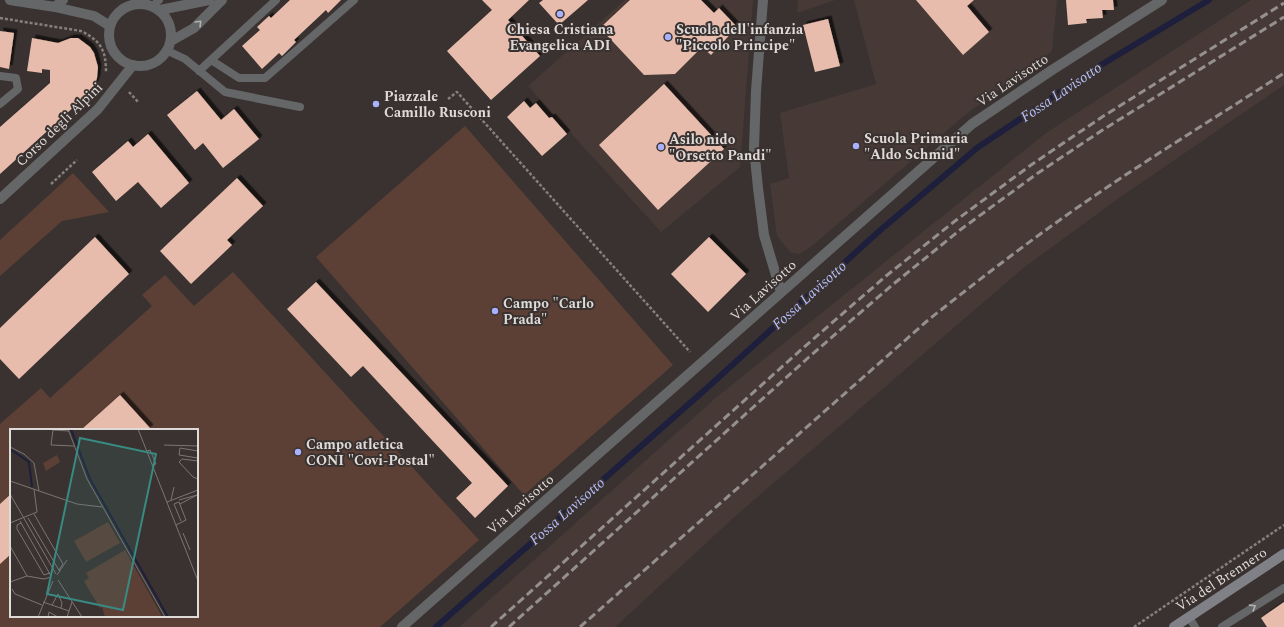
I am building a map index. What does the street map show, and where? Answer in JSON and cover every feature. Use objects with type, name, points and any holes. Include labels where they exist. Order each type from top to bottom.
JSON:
[{"type":"main road","name":"Via del Brennero","points":[[1174,627],[1284,554]]},
{"type":"street","points":[[10,0],[55,7],[94,16],[110,26]]},
{"type":"street","points":[[55,7],[64,0]]},
{"type":"street","points":[[209,0],[130,5],[117,13],[110,26],[110,44],[119,58],[133,65],[145,66],[155,63],[170,46],[194,28],[222,0]]},
{"type":"street","points":[[764,0],[756,91],[754,148],[764,234],[781,292]]},
{"type":"street","name":"Via Lavisotto","points":[[402,627],[972,124],[1052,70],[1162,0]]},
{"type":"street","points":[[152,4],[170,23],[170,46]]},
{"type":"street","name":"Corso degli Alpini","points":[[0,198],[98,109],[133,65]]},
{"type":"lane","points":[[199,71],[276,0]]},
{"type":"lane","points":[[211,60],[239,78],[265,78],[354,0]]},
{"type":"lane","points":[[170,46],[225,92],[300,107]]},
{"type":"lane","points":[[0,76],[16,78],[18,89],[0,104]]},
{"type":"lane","points":[[1222,627],[1284,588]]},
{"type":"lane","points":[[1189,617],[1195,627]]},
{"type":"path","points":[[0,18],[81,31],[92,36],[101,46],[106,58],[106,75]]},
{"type":"path","points":[[448,99],[457,92],[701,364]]},
{"type":"path","points":[[51,184],[77,160]]},
{"type":"path","points":[[1134,627],[1284,525]]},
{"type":"shaded area","points":[[625,0],[753,0],[740,167],[661,232],[528,86]]},
{"type":"shaded area","points":[[798,0],[835,0],[797,13]]},
{"type":"shaded area","name":"Scuola Primaria \"Aldo Schmid\"","points":[[854,0],[916,0],[963,55],[989,32],[967,6],[974,0],[1057,0],[1052,51],[965,115],[812,246],[800,254],[791,253],[777,236],[770,184],[789,178],[780,113],[876,84]]},
{"type":"shaded area","points":[[1251,0],[1284,0],[1284,85],[1119,198],[1022,269],[741,511],[615,627],[459,627],[718,396],[1046,133]]},
{"type":"shaded area","name":"Campo \"Carlo Prada\"","points":[[465,126],[673,365],[524,495],[316,257]]},
{"type":"shaded area","points":[[73,173],[109,212],[62,221],[0,276],[0,240]]},
{"type":"shaded area","name":"Campo atletica CONI \"Covi-Postal\"","points":[[233,272],[479,540],[380,627],[0,627],[0,424],[41,388],[50,398],[152,306],[142,295],[165,275],[194,306]]},
{"type":"building","points":[[290,0],[341,0],[328,13],[326,10],[294,40],[296,42],[282,56],[279,53],[262,69],[242,46],[260,30],[257,27],[269,16],[271,18]]},
{"type":"building","points":[[482,0],[529,0],[508,20],[540,56],[491,100],[447,51],[492,10]]},
{"type":"building","name":"Chiesa Cristiana Evangelica ADI","points":[[543,0],[588,0],[559,25],[539,3]]},
{"type":"building","name":"Scuola dell'infanzia \"Piccolo Principe\"","points":[[630,0],[701,0],[714,13],[719,8],[737,27],[711,55],[702,47],[675,74],[644,75],[600,28]]},
{"type":"building","points":[[916,0],[974,0],[967,6],[989,32],[963,55]]},
{"type":"building","points":[[1066,0],[1113,0],[1114,10],[1102,10],[1103,18],[1086,19],[1087,23],[1068,25]]},
{"type":"building","points":[[828,19],[840,66],[815,72],[803,25]]},
{"type":"building","points":[[0,31],[14,33],[9,69],[0,67]]},
{"type":"building","points":[[32,38],[58,43],[71,38],[78,38],[90,47],[94,53],[98,67],[97,78],[88,94],[0,174],[0,127],[50,83],[50,70],[42,69],[42,73],[27,71]]},
{"type":"building","name":"Asilo nido \"Orsetto Pandi\"","points":[[664,84],[724,149],[658,210],[599,145]]},
{"type":"building","points":[[197,91],[221,120],[234,109],[259,139],[223,168],[203,143],[195,150],[167,115]]},
{"type":"building","points":[[524,101],[530,108],[536,103],[549,118],[552,117],[567,134],[542,156],[507,117]]},
{"type":"building","points":[[148,134],[189,183],[161,208],[138,182],[116,201],[92,172],[128,141],[133,147]]},
{"type":"building","points":[[237,178],[263,206],[227,240],[232,245],[191,284],[160,251]]},
{"type":"building","points":[[95,237],[129,274],[19,379],[0,359],[0,328]]},
{"type":"building","points":[[709,237],[746,274],[708,312],[671,274]]},
{"type":"building","points":[[316,282],[508,486],[475,518],[456,498],[472,483],[363,366],[351,377],[287,309]]},
{"type":"building","points":[[120,395],[150,428],[149,429],[82,429]]},
{"type":"building","points":[[10,495],[10,555],[0,564],[0,504]]},
{"type":"building","points":[[1284,602],[1284,627],[1267,627],[1261,618]]},
{"type":"waterway","name":"Fossa Lavisotto","points":[[436,627],[707,388],[877,233],[977,148],[1096,68],[1209,0]]},
{"type":"railway","points":[[491,627],[803,348],[886,276],[955,221],[1031,165],[1102,117],[1284,3]]},
{"type":"railway","points":[[509,627],[809,357],[891,286],[960,230],[1038,173],[1101,131],[1284,17]]},
{"type":"railway","points":[[580,627],[949,303],[1062,218],[1153,157],[1284,73]]},
{"type":"place","name":"Chiesa Cristiana Evangelica ADI","points":[[560,14]]},
{"type":"place","name":"Scuola dell'infanzia \"Piccolo Principe\"","points":[[668,37]]},
{"type":"place","name":"Piazzale Camillo Rusconi","points":[[376,104]]},
{"type":"place","name":"Scuola Primaria \"Aldo Schmid\"","points":[[856,146]]},
{"type":"place","name":"Asilo nido \"Orsetto Pandi\"","points":[[661,147]]},
{"type":"place","name":"Campo \"Carlo Prada\"","points":[[495,311]]},
{"type":"place","name":"Campo atletica CONI \"Covi-Postal\"","points":[[298,452]]}]
